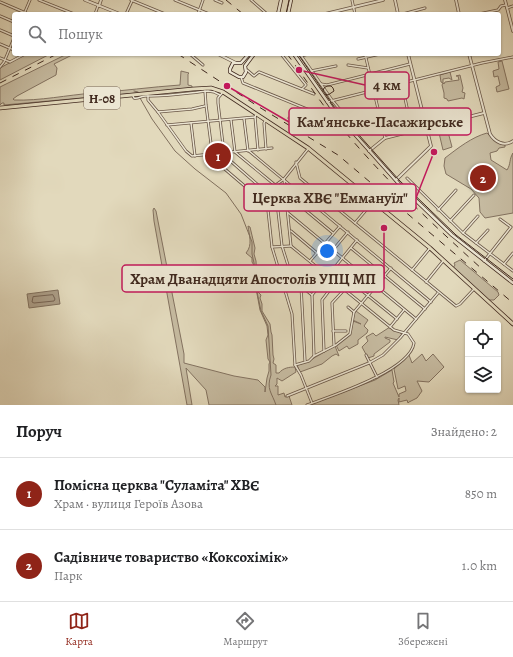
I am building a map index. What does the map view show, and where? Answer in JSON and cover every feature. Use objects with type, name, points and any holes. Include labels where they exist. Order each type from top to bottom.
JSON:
[{"type":"main road","points":[[278,12],[281,0]]},
{"type":"main road","points":[[288,12],[291,0]]},
{"type":"main road","points":[[236,63],[246,69],[246,74],[241,77],[230,70],[232,65],[236,63],[242,62],[247,56]]},
{"type":"main road","points":[[243,66],[252,56]]},
{"type":"main road","points":[[295,56],[327,102],[396,180],[452,235],[513,283]]},
{"type":"main road","name":"Н-08","points":[[0,108],[214,88],[223,92],[255,115],[266,120],[308,148],[430,248],[512,323]]},
{"type":"street","points":[[24,12],[30,0]]},
{"type":"street","points":[[39,0],[69,12]]},
{"type":"street","points":[[85,0],[115,12]]},
{"type":"street","points":[[96,12],[101,0]]},
{"type":"street","points":[[127,12],[132,0],[160,12]]},
{"type":"street","points":[[175,0],[204,12]]},
{"type":"street","points":[[200,10],[203,0]]},
{"type":"street","points":[[215,0],[222,3]]},
{"type":"street","points":[[251,0],[265,12]]},
{"type":"street","points":[[352,0],[355,12]]},
{"type":"street","points":[[333,12],[383,0]]},
{"type":"street","points":[[395,0],[398,12]]},
{"type":"street","points":[[456,0],[459,12]]},
{"type":"street","points":[[505,0],[513,31]]},
{"type":"street","points":[[0,2],[22,12]]},
{"type":"street","points":[[488,12],[498,10],[501,6],[513,6]]},
{"type":"street","points":[[410,12],[425,8]]},
{"type":"street","points":[[0,16],[12,21]]},
{"type":"street","points":[[0,30],[12,36]]},
{"type":"street","points":[[1,66],[12,42]]},
{"type":"street","points":[[0,44],[10,48]]},
{"type":"street","points":[[0,58],[10,62],[21,56]]},
{"type":"street","points":[[192,56],[203,65]]},
{"type":"street","points":[[222,56],[236,63]]},
{"type":"street","points":[[283,56],[306,85],[302,89]]},
{"type":"street","points":[[301,56],[332,100],[356,129],[360,126],[380,121]]},
{"type":"street","points":[[358,60],[373,56]]},
{"type":"street","points":[[396,180],[431,146],[408,56]]},
{"type":"street","points":[[470,56],[484,114],[493,139],[502,144],[508,144],[513,141]]},
{"type":"street","points":[[327,102],[513,57]]},
{"type":"street","points":[[366,58],[385,138]]},
{"type":"street","points":[[321,84],[328,85],[410,64]]},
{"type":"street","points":[[348,65],[368,68]]},
{"type":"street","points":[[311,71],[336,66]]},
{"type":"street","points":[[246,69],[254,76],[259,72],[314,94]]},
{"type":"street","points":[[241,77],[243,83],[324,116]]},
{"type":"street","points":[[402,84],[409,117]]},
{"type":"street","points":[[133,95],[136,99],[148,96],[205,90],[220,95]]},
{"type":"street","points":[[205,90],[205,107],[214,160],[247,188],[262,187]]},
{"type":"street","points":[[223,92],[220,95],[218,103],[224,153],[226,157],[266,192],[272,247],[292,314],[295,365],[312,403]]},
{"type":"street","points":[[148,96],[148,100],[167,126],[186,151],[192,156],[272,148]]},
{"type":"street","points":[[158,112],[205,107]]},
{"type":"street","points":[[352,113],[378,109]]},
{"type":"street","points":[[289,118],[310,131],[313,129],[322,110]]},
{"type":"street","points":[[369,151],[385,138],[484,114]]},
{"type":"street","points":[[167,126],[244,119],[255,115],[258,150]]},
{"type":"street","points":[[244,119],[248,151],[284,179],[431,302]]},
{"type":"street","points":[[231,120],[235,152],[275,186],[282,246],[292,278],[312,295]]},
{"type":"street","points":[[266,120],[264,123],[266,149]]},
{"type":"street","points":[[191,123],[195,156]]},
{"type":"street","points":[[266,192],[284,179],[308,148]]},
{"type":"street","points":[[296,162],[300,178],[439,293],[457,306],[474,289]]},
{"type":"street","points":[[407,178],[463,233],[513,271]]},
{"type":"street","points":[[284,179],[292,246]]},
{"type":"street","points":[[438,210],[456,190]]},
{"type":"street","points":[[286,194],[333,234]]},
{"type":"street","points":[[450,221],[474,195]]},
{"type":"street","points":[[355,223],[374,202]]},
{"type":"street","points":[[288,212],[416,319]]},
{"type":"street","points":[[463,233],[478,216]]},
{"type":"street","points":[[500,219],[511,227]]},
{"type":"street","points":[[484,261],[513,225]]},
{"type":"street","points":[[310,261],[340,226]]},
{"type":"street","points":[[476,243],[488,230]]},
{"type":"street","points":[[290,231],[317,253]]},
{"type":"street","points":[[333,250],[348,232]]},
{"type":"street","points":[[314,356],[312,295],[357,240]]},
{"type":"street","points":[[272,247],[292,246],[390,327],[394,330],[408,334],[414,342],[411,350],[393,368],[377,377],[307,405]]},
{"type":"street","points":[[351,248],[425,309]]},
{"type":"street","points":[[412,270],[430,248]]},
{"type":"street","points":[[504,264],[513,253]]},
{"type":"street","points":[[426,282],[444,261]]},
{"type":"street","points":[[334,268],[396,319]]},
{"type":"street","points":[[295,365],[309,361],[314,356],[350,334],[354,312],[391,268]]},
{"type":"street","points":[[285,291],[294,280]]},
{"type":"street","points":[[324,351],[322,300],[336,282]]},
{"type":"street","points":[[301,286],[305,361]]},
{"type":"street","points":[[334,345],[332,304],[344,289]]},
{"type":"street","points":[[287,396],[370,363],[389,350],[439,293]]},
{"type":"street","points":[[348,307],[354,312]]},
{"type":"street","points":[[390,327],[405,310]]},
{"type":"street","points":[[333,331],[346,331]]},
{"type":"street","points":[[366,355],[377,377]]},
{"type":"shaded area","points":[[22,56],[46,56],[0,80],[0,68]]},
{"type":"shaded area","points":[[63,56],[70,56],[54,64],[57,68],[56,75],[13,99],[34,100],[180,85],[181,71],[189,73],[188,85],[192,86],[192,88],[4,105],[4,103],[2,103],[0,105],[0,87]]},
{"type":"shaded area","points":[[502,61],[509,89],[497,92],[496,87],[500,85],[498,76],[494,77],[493,71],[499,69],[498,62]]},
{"type":"shaded area","points":[[450,72],[452,80],[449,78],[443,79],[443,83],[441,82],[440,75]]},
{"type":"shaded area","points":[[460,75],[463,88],[462,92],[465,93],[464,99],[462,98],[448,101],[444,98],[443,83],[459,80],[458,76],[456,76]]},
{"type":"shaded area","points":[[446,131],[448,132],[452,147],[443,150],[439,133]]},
{"type":"shaded area","points":[[487,133],[495,141],[505,145],[505,147],[499,148],[497,151],[490,153],[491,160],[507,170],[513,153],[513,213],[485,218],[480,212],[479,198],[471,189],[446,174],[444,166],[445,158],[450,154],[471,140]]},
{"type":"shaded area","points":[[154,208],[156,211],[184,354],[184,363],[234,376],[258,380],[265,387],[265,392],[270,362],[268,359],[266,340],[268,335],[267,326],[260,310],[255,283],[255,267],[252,262],[252,258],[246,253],[250,243],[248,226],[250,227],[255,248],[254,254],[256,261],[257,281],[259,284],[258,292],[261,295],[262,311],[270,324],[274,359],[273,363],[276,365],[276,373],[279,373],[286,368],[293,367],[295,367],[296,372],[282,381],[277,378],[277,384],[275,386],[278,386],[278,395],[284,393],[285,397],[289,396],[292,405],[209,405],[206,390],[186,368],[192,405],[187,405],[154,221]]},
{"type":"shaded area","points":[[460,260],[498,292],[499,295],[494,300],[489,300],[453,268],[455,265],[454,263]]},
{"type":"shaded area","points":[[356,311],[368,320],[364,326],[368,330],[367,333],[358,340],[358,344],[349,349],[347,346],[339,351],[336,345],[350,334],[353,321],[361,324],[353,320],[354,312]]},
{"type":"shaded area","points":[[390,327],[402,334],[398,340],[385,337],[390,340],[390,342],[374,354],[374,356],[368,358],[362,347],[368,341],[366,337],[373,333],[376,336]]},
{"type":"shaded area","points":[[335,346],[339,356],[336,354],[322,364],[300,372],[297,365],[307,362]]},
{"type":"shaded area","points":[[422,354],[426,361],[433,354],[444,367],[429,382],[417,381],[422,391],[417,398],[408,403],[407,400],[399,402],[399,398],[398,400],[399,405],[309,405],[375,380],[392,370],[393,383],[399,397],[399,394],[406,391],[405,386],[398,389],[394,369],[409,355],[412,363]]},
{"type":"water","points":[[58,290],[60,304],[29,308],[27,294]]},
{"type":"waterway","points":[[134,91],[138,92]]},
{"type":"waterway","points":[[140,98],[152,119],[175,151],[226,193],[241,214],[252,242],[257,292],[261,311],[268,326],[271,375],[269,387],[276,405]]},
{"type":"tram line","points":[[286,12],[289,0]]},
{"type":"tram line","points":[[299,56],[335,108],[399,180],[456,235],[513,279]]},
{"type":"tram line","points":[[323,91],[327,86],[331,86],[333,88],[334,91],[328,95],[325,94]]},
{"type":"railway","points":[[226,0],[241,12]]},
{"type":"railway","points":[[0,83],[53,56]]},
{"type":"railway","points":[[181,56],[259,107],[338,155],[513,303]]},
{"type":"railway","points":[[288,56],[329,113],[370,160],[425,216],[482,269]]},
{"type":"place","name":"4 км","points":[[299,70]]},
{"type":"place","name":"Кам'янське-Пасажирське","points":[[227,86]]},
{"type":"place","name":"Церква ХВЄ \"Еммануїл\"","points":[[434,152]]},
{"type":"place","name":"Помісна церква \"Суламіта\" ХВЄ","points":[[218,156]]},
{"type":"place","name":"Садівниче товариство «Коксохімік»","points":[[483,178]]},
{"type":"place","name":"Храм Дванадцяти Апостолів УПЦ МП","points":[[384,228]]}]
